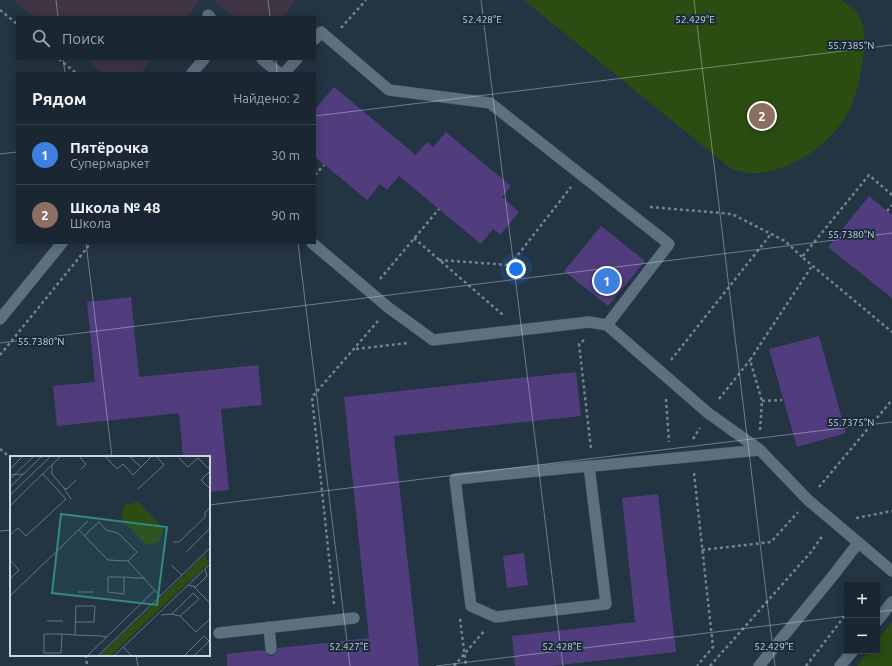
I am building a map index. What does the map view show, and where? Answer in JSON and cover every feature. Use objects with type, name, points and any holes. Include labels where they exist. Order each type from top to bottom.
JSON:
[{"type":"street","points":[[316,38],[321,32],[389,90],[490,103],[581,174],[616,204],[669,244],[607,325]]},
{"type":"street","points":[[193,72],[203,60]]},
{"type":"street","points":[[263,60],[278,72]]},
{"type":"street","points":[[285,72],[296,60]]},
{"type":"street","points":[[0,319],[61,244]]},
{"type":"street","points":[[313,244],[389,308],[432,340],[589,322],[607,325],[708,412],[760,450],[808,500],[892,572]]},
{"type":"street","points":[[591,466],[606,604],[496,617],[471,606],[455,479],[670,458],[760,450]]},
{"type":"street","points":[[758,666],[836,572],[858,543]]},
{"type":"street","points":[[879,618],[892,602]]},
{"type":"street","points":[[219,633],[354,618]]},
{"type":"street","points":[[269,627],[271,649]]},
{"type":"street","points":[[840,666],[850,654]]},
{"type":"path","points":[[330,41],[366,0]]},
{"type":"path","points":[[0,10],[16,23]]},
{"type":"path","points":[[60,60],[75,72]]},
{"type":"path","points":[[316,174],[324,165]]},
{"type":"path","points":[[439,260],[510,265],[581,174]]},
{"type":"path","points":[[802,257],[869,175],[892,195]]},
{"type":"path","points":[[887,211],[892,205]]},
{"type":"path","points":[[647,206],[732,214],[785,241],[812,266],[892,332]]},
{"type":"path","points":[[369,291],[439,209]]},
{"type":"path","points":[[662,372],[771,234]]},
{"type":"path","points":[[414,238],[522,330]]},
{"type":"path","points":[[0,355],[90,244]]},
{"type":"path","points":[[760,450],[762,401],[750,360],[812,266]]},
{"type":"path","points":[[335,620],[312,398],[389,308]]},
{"type":"path","points":[[589,322],[591,335],[579,344],[591,466]]},
{"type":"path","points":[[355,349],[432,340]]},
{"type":"path","points":[[666,398],[670,458]]},
{"type":"path","points":[[762,401],[782,400]]},
{"type":"path","points":[[0,449],[10,457]]},
{"type":"path","points":[[692,457],[713,647],[698,666]]},
{"type":"path","points":[[710,666],[811,552],[828,526],[835,522],[892,511]]},
{"type":"path","points":[[466,666],[459,614],[471,606]]},
{"type":"path","points":[[454,666],[496,617]]},
{"type":"path","points":[[806,666],[844,617]]},
{"type":"path","points":[[86,656],[87,666]]},
{"type":"shaded area","points":[[13,0],[200,0],[187,16],[33,16]]},
{"type":"shaded area","points":[[213,0],[296,0],[283,16],[233,16]]},
{"type":"shaded area","points":[[87,60],[151,60],[142,72],[102,72]]},
{"type":"green space","points":[[524,0],[841,0],[858,14],[862,21],[865,39],[860,77],[852,104],[846,116],[838,127],[817,148],[792,164],[778,169],[750,173],[740,171],[730,168]]},
{"type":"green space","points":[[892,622],[892,666],[857,666],[867,654],[880,654],[880,637]]},
{"type":"building","points":[[334,87],[416,155],[427,142],[433,147],[446,132],[511,186],[502,197],[519,212],[500,235],[493,229],[481,244],[399,176],[387,190],[380,184],[367,200],[316,158],[316,108]]},
{"type":"building","points":[[869,196],[892,215],[892,298],[828,247]]},
{"type":"building","points":[[601,226],[645,261],[608,306],[564,271]]},
{"type":"building","points":[[131,297],[139,377],[258,365],[262,405],[221,409],[229,490],[210,492],[210,456],[183,456],[179,413],[57,426],[53,386],[95,382],[87,302]]},
{"type":"building","points":[[819,336],[846,433],[797,447],[769,349]]},
{"type":"building","points":[[576,372],[581,416],[394,436],[419,666],[227,666],[227,654],[264,650],[268,655],[272,656],[277,652],[278,648],[369,638],[344,397]]},
{"type":"building","points":[[658,494],[676,652],[551,666],[515,666],[512,636],[635,622],[622,498]]},
{"type":"building","points":[[524,553],[528,585],[507,588],[503,556]]},
{"type":"place","name":"Школа № 48","points":[[762,116]]},
{"type":"place","name":"Пятёрочка","points":[[607,281]]}]
